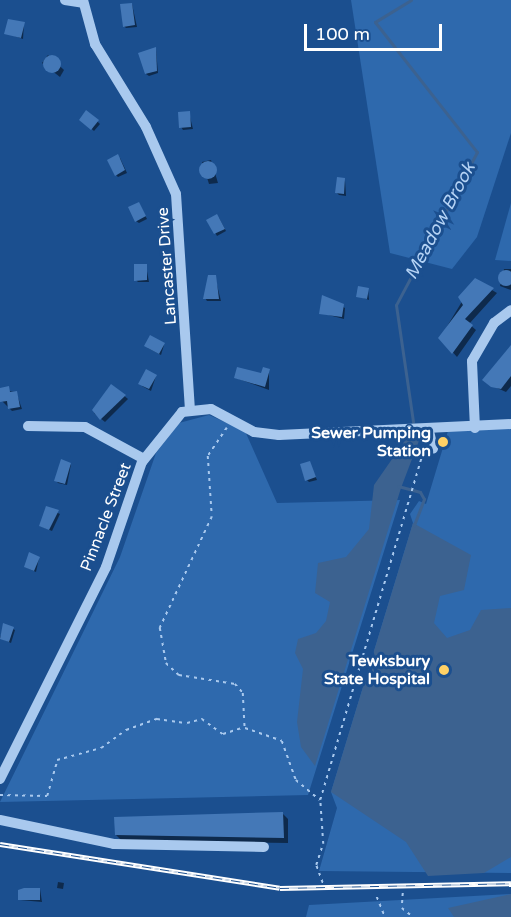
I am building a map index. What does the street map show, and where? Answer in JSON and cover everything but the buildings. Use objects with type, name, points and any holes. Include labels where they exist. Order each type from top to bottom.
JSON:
[{"type":"street","points":[[65,0],[83,2]]},
{"type":"street","name":"Lancaster Drive","points":[[83,2],[95,44],[146,127],[176,194],[190,410]]},
{"type":"street","points":[[475,428],[472,361],[495,323],[511,310]]},
{"type":"street","points":[[190,410],[211,409],[259,434],[279,435],[429,431],[511,424]]},
{"type":"street","name":"Pinnacle Street","points":[[0,779],[106,567],[144,459],[173,420],[190,410]]},
{"type":"street","points":[[28,426],[85,427],[144,459]]},
{"type":"street","points":[[429,431],[433,449]]},
{"type":"street","points":[[0,820],[114,844],[264,847]]},
{"type":"path","points":[[232,420],[208,456],[212,517],[160,628],[166,663],[179,675],[235,684],[243,693],[245,728]]},
{"type":"path","points":[[325,890],[316,865],[323,844],[320,800],[429,431]]},
{"type":"path","points":[[0,795],[47,796],[57,760],[101,748],[158,719],[188,723],[202,719],[223,734],[245,728],[282,741],[296,780],[320,800]]},
{"type":"path","points":[[403,893],[402,908],[413,917]]},
{"type":"path","points":[[377,897],[385,917]]},
{"type":"shaded area","points":[[351,0],[511,0],[511,133],[477,237],[452,269],[390,253]]},
{"type":"shaded area","points":[[511,203],[511,261],[495,260]]},
{"type":"shaded area","name":"Tewksbury State Hospital","points":[[209,415],[245,431],[277,503],[400,500],[308,795],[0,802],[120,557],[156,453],[179,423]]},
{"type":"shaded area","name":"Tewksbury State Hospital","points":[[511,425],[511,873],[319,871],[337,808],[331,792],[413,523],[410,514],[419,501],[426,504],[448,431]]},
{"type":"shaded area","points":[[420,438],[401,488],[315,766],[301,747],[297,722],[303,669],[295,653],[298,639],[316,633],[326,621],[330,602],[315,593],[318,563],[346,557],[369,529],[374,485],[406,439]]},
{"type":"shaded area","name":"Tewksbury State Hospital","points":[[413,523],[471,555],[464,590],[440,596],[434,623],[447,638],[470,630],[481,610],[511,608],[511,857],[484,873],[428,876],[406,842],[331,792]]},
{"type":"shaded area","points":[[511,894],[511,917],[306,917],[309,905]]},
{"type":"shaded area","points":[[511,894],[511,917],[454,917],[448,908]]},
{"type":"waterway","name":"Meadow Brook","points":[[411,0],[375,22],[477,152],[396,305],[413,422]]},
{"type":"waterway","name":"Meadow Brook","points":[[398,486],[420,492],[424,499],[414,525]]},
{"type":"railway","points":[[0,844],[280,888],[511,883]]},
{"type":"place","name":"Sewer Pumping Station","points":[[443,442]]},
{"type":"place","name":"Tewksbury State Hospital","points":[[444,670]]}]
